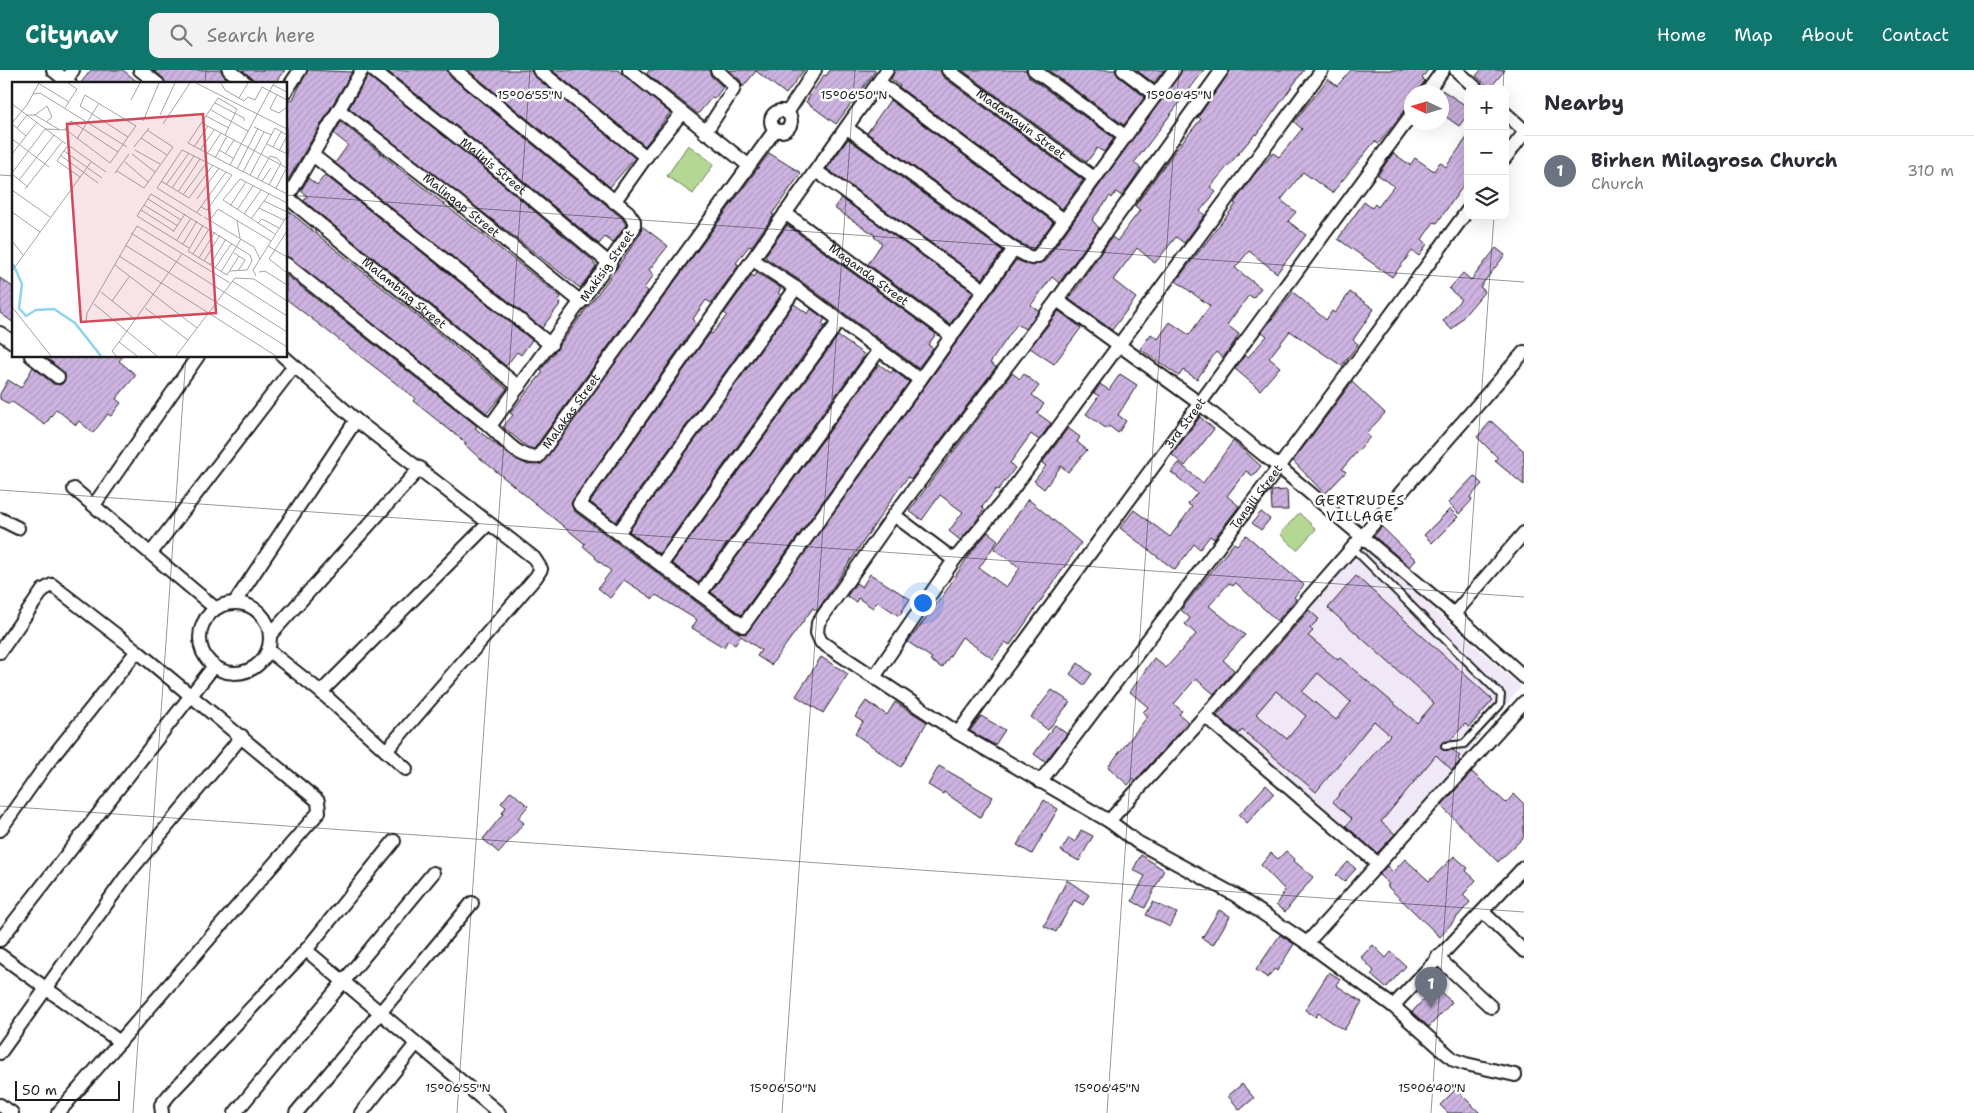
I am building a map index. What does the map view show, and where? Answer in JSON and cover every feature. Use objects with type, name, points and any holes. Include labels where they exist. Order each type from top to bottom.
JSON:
[{"type":"street","points":[[52,70],[70,78]]},
{"type":"street","points":[[140,70],[155,82]]},
{"type":"street","points":[[230,70],[245,82]]},
{"type":"street","points":[[288,88],[300,70]]},
{"type":"street","points":[[288,197],[314,156],[362,70]]},
{"type":"street","name":"Malinis Street","points":[[373,70],[479,154],[610,264]]},
{"type":"street","name":"Makisig Street","points":[[455,70],[628,212],[634,221],[634,228],[610,264],[490,426]]},
{"type":"street","points":[[539,70],[646,157]]},
{"type":"street","points":[[629,70],[681,114],[748,165]]},
{"type":"street","points":[[705,133],[734,86],[717,70]]},
{"type":"street","name":"Malakas Street","points":[[288,266],[490,426],[524,456],[538,458],[748,165],[776,130],[782,132],[788,129],[791,124],[791,118],[787,113],[815,70]]},
{"type":"street","points":[[888,70],[579,504],[743,626],[1014,249]]},
{"type":"street","name":"Madamayin Street","points":[[948,70],[1094,178]]},
{"type":"street","points":[[1034,70],[1125,136]]},
{"type":"street","points":[[1123,70],[1156,95]]},
{"type":"street","points":[[847,128],[1014,249],[1026,257],[1032,258],[1038,256],[1174,70]]},
{"type":"street","points":[[1222,70],[1057,300],[894,515],[818,623],[817,633],[822,642],[958,733],[1109,821],[1137,842],[1235,895],[1307,943],[1392,1006],[1454,1060],[1515,1075]]},
{"type":"street","points":[[874,677],[954,560],[1009,494],[1322,70]]},
{"type":"street","points":[[1432,85],[1444,70]]},
{"type":"street","points":[[1456,70],[1473,85]]},
{"type":"street","points":[[879,82],[1064,220]]},
{"type":"street","name":"Malingap Street","points":[[339,110],[454,199],[581,302]]},
{"type":"street","points":[[614,202],[646,157],[681,114]]},
{"type":"street","points":[[1509,118],[1524,131],[1509,152]]},
{"type":"street","name":"3rd Street","points":[[958,733],[1198,403],[1404,125]]},
{"type":"street","points":[[314,156],[551,345]]},
{"type":"street","points":[[816,171],[984,290]]},
{"type":"street","name":"Malambing Street","points":[[288,200],[519,387]]},
{"type":"street","name":"Maganda Street","points":[[785,214],[952,336]]},
{"type":"street","name":"Tangili Street","points":[[1040,782],[1279,467],[1464,215]]},
{"type":"street","points":[[753,260],[796,288],[920,380]]},
{"type":"street","points":[[618,533],[796,288]]},
{"type":"street","points":[[1057,300],[1198,403],[1279,467],[1356,542],[1454,614],[1524,676]]},
{"type":"street","points":[[660,565],[838,321]]},
{"type":"street","points":[[0,332],[12,341]]},
{"type":"street","points":[[700,594],[879,350]]},
{"type":"street","points":[[1109,821],[1205,716],[1524,352]]},
{"type":"street","points":[[34,358],[58,377]]},
{"type":"street","points":[[94,504],[197,358]]},
{"type":"street","points":[[285,358],[356,420],[534,558],[541,569],[386,751]]},
{"type":"street","points":[[151,554],[294,366]]},
{"type":"street","points":[[235,602],[356,420]]},
{"type":"street","points":[[270,635],[420,468]]},
{"type":"street","points":[[74,489],[215,608]]},
{"type":"street","points":[[894,515],[954,560]]},
{"type":"street","points":[[0,519],[18,528]]},
{"type":"street","points":[[322,692],[488,524]]},
{"type":"street","points":[[1454,614],[1524,533]]},
{"type":"street","points":[[0,652],[43,590],[52,585],[137,650],[318,801],[319,812],[58,1113]]},
{"type":"street","points":[[235,602],[255,608],[262,615],[270,635],[268,650],[258,664],[245,672],[223,671],[206,658],[201,648],[202,626],[207,616],[215,608],[235,602]]},
{"type":"street","points":[[0,830],[46,765],[137,650]]},
{"type":"street","points":[[268,650],[322,692],[406,770]]},
{"type":"street","points":[[0,940],[78,837],[214,666]]},
{"type":"street","points":[[1307,943],[1377,863],[1524,702]]},
{"type":"street","points":[[1205,716],[1377,863]]},
{"type":"street","points":[[0,1053],[127,875],[242,736]]},
{"type":"street","points":[[162,1113],[161,1105],[169,1095],[306,950],[394,840]]},
{"type":"street","points":[[1392,1006],[1524,867]]},
{"type":"street","points":[[235,1113],[433,873]]},
{"type":"street","points":[[296,1113],[472,903]]},
{"type":"street","points":[[1482,912],[1524,951]]},
{"type":"street","points":[[306,950],[498,1113]]},
{"type":"street","points":[[0,955],[120,1042]]},
{"type":"street","points":[[1437,957],[1491,1007]]},
{"type":"street","points":[[361,1113],[416,1044]]},
{"type":"street","points":[[0,1104],[12,1113]]},
{"type":"lane","points":[[1356,542],[1501,695],[1500,704],[1464,744],[1445,746]]},
{"type":"shaded area","points":[[1361,544],[1521,687],[1377,858],[1211,717]]},
{"type":"green space","points":[[688,145],[714,164],[693,194],[667,176]]},
{"type":"green space","points":[[1299,513],[1316,529],[1297,550],[1280,534]]},
{"type":"building","points":[[91,70],[123,70],[138,82],[82,82]]},
{"type":"building","points":[[154,70],[221,70],[231,82],[165,82]]},
{"type":"building","points":[[242,70],[285,70],[276,82],[254,82]]},
{"type":"building","points":[[308,70],[352,72],[288,180],[288,100],[292,101]]},
{"type":"building","points":[[386,70],[447,70],[450,76],[622,218],[626,225],[613,243],[605,237],[599,244],[484,148]]},
{"type":"building","points":[[468,70],[531,70],[534,76],[635,158],[610,187]]},
{"type":"building","points":[[552,70],[618,70],[670,113],[645,146]]},
{"type":"building","points":[[649,70],[709,70],[711,76],[723,87],[715,98],[712,97],[698,114],[647,74]]},
{"type":"building","points":[[729,70],[804,70],[786,94],[756,71],[743,87],[740,80]]},
{"type":"building","points":[[830,70],[876,70],[836,124],[806,102],[824,75],[826,76]]},
{"type":"building","points":[[895,70],[940,70],[943,77],[1083,180],[1062,209],[899,87],[891,79]]},
{"type":"building","points":[[962,70],[1026,70],[1029,77],[1114,138],[1104,152],[1097,148],[1087,162]]},
{"type":"building","points":[[1048,70],[1115,70],[1118,76],[1145,97],[1124,125]]},
{"type":"building","points":[[1136,70],[1164,70],[1154,83]]},
{"type":"building","points":[[1182,70],[1204,70],[1134,163],[1141,168],[1122,196],[1116,192],[1112,198],[1110,196],[1092,220],[1099,228],[1059,283],[1052,277],[1031,305],[1039,311],[1025,329],[1017,324],[990,363],[996,367],[911,479],[908,477],[895,494],[817,611],[813,608],[771,665],[757,656],[761,650],[741,636],[735,645],[728,640],[724,647],[692,628],[697,620],[656,595],[653,599],[624,580],[610,598],[598,588],[611,571],[583,546],[585,544],[475,454],[464,444],[466,443],[413,401],[415,398],[288,301],[288,277],[477,426],[475,428],[512,457],[528,465],[541,464],[769,153],[801,173],[751,247],[749,246],[736,263],[739,265],[711,303],[706,300],[693,319],[697,323],[571,503],[574,511],[738,633],[746,634],[1016,260],[1033,266],[1045,261]]},
{"type":"building","points":[[1231,70],[1304,70],[1257,135],[1255,134],[1210,187],[1216,192],[1200,211],[1205,215],[1184,243],[1176,237],[1155,263],[1137,248],[1113,280],[1136,298],[1112,330],[1069,299],[1112,237],[1117,241],[1140,210],[1135,206],[1174,152],[1201,119],[1198,117]]},
{"type":"building","points":[[1351,70],[1428,70],[1422,78],[1425,81],[1422,85],[1404,85],[1404,111],[1378,144],[1375,141],[1332,193],[1303,172],[1281,200],[1296,212],[1288,221],[1306,235],[1277,273],[1249,251],[1235,268],[1261,288],[1253,298],[1249,295],[1227,325],[1239,334],[1223,358],[1216,352],[1197,379],[1183,370],[1179,376],[1140,349],[1151,334],[1158,339],[1170,322],[1189,335],[1210,306],[1176,281],[1236,204],[1234,203],[1254,175],[1273,153],[1279,157],[1302,129],[1294,122],[1328,79],[1337,86]]},
{"type":"building","points":[[1481,70],[1505,70],[1492,85],[1486,85],[1476,76]]},
{"type":"building","points":[[368,76],[474,160],[592,260],[596,266],[580,288],[349,108]]},
{"type":"building","points":[[1449,95],[1464,104],[1464,119],[1459,126],[1449,119]]},
{"type":"building","points":[[890,100],[1053,222],[1033,249],[1018,242],[867,133]]},
{"type":"building","points":[[341,122],[561,297],[558,301],[561,303],[542,328],[335,163],[348,145],[334,134]]},
{"type":"building","points":[[848,139],[1003,251],[982,279],[827,169]]},
{"type":"building","points":[[1464,142],[1464,185],[1437,223],[1434,222],[1422,239],[1427,244],[1419,256],[1412,251],[1392,277],[1338,239],[1364,202],[1372,208],[1375,204],[1378,207],[1394,186],[1378,175],[1393,153],[1410,165],[1415,158],[1434,171],[1440,162],[1446,167]]},
{"type":"building","points":[[325,175],[532,340],[521,355],[517,352],[506,366],[304,201],[307,196],[301,191],[308,178],[317,185]]},
{"type":"building","points":[[841,198],[973,292],[950,324],[868,264],[882,243],[874,237],[875,235],[834,208]]},
{"type":"building","points":[[288,211],[507,389],[487,413],[288,258]]},
{"type":"building","points":[[787,225],[936,334],[928,345],[933,348],[918,368],[801,281],[767,259],[765,256]]},
{"type":"building","points":[[642,226],[668,246],[649,270],[654,275],[644,288],[648,291],[534,449],[527,447],[503,427],[513,415],[510,413],[543,372],[541,370],[616,269],[641,233]]},
{"type":"building","points":[[1496,248],[1505,255],[1480,287],[1485,291],[1452,330],[1443,321],[1461,299],[1449,289],[1463,273],[1471,280]]},
{"type":"building","points":[[757,273],[781,288],[778,293],[781,295],[616,522],[590,502],[710,333],[712,334],[727,315],[724,313],[752,275],[754,277]]},
{"type":"building","points":[[0,278],[12,287],[12,322],[0,313]]},
{"type":"building","points":[[1293,292],[1326,320],[1332,311],[1335,313],[1350,292],[1374,309],[1353,340],[1358,344],[1342,366],[1290,331],[1269,358],[1280,367],[1260,390],[1235,369],[1245,355],[1248,357],[1267,336],[1262,332]]},
{"type":"building","points":[[794,304],[808,314],[811,309],[825,319],[822,324],[825,326],[659,554],[629,531]]},
{"type":"building","points":[[1059,311],[1081,328],[1054,364],[1030,348]]},
{"type":"building","points":[[838,336],[865,355],[698,583],[672,563]]},
{"type":"building","points":[[47,358],[121,358],[119,361],[136,375],[116,399],[121,403],[111,416],[108,414],[93,433],[79,421],[76,425],[56,409],[45,425],[11,401],[9,404],[0,399],[0,394],[8,380],[21,388],[33,367],[53,384],[61,385],[64,382],[65,374]]},
{"type":"building","points":[[879,364],[891,373],[893,370],[909,382],[741,615],[711,592]]},
{"type":"building","points":[[1012,373],[1020,379],[1024,374],[1039,386],[1032,395],[1044,404],[1037,413],[1051,423],[1039,440],[1031,434],[1010,463],[1015,468],[982,507],[984,509],[975,523],[960,540],[949,531],[963,512],[940,495],[922,520],[909,511]]},
{"type":"building","points":[[1120,374],[1137,385],[1118,415],[1126,421],[1118,433],[1109,426],[1107,429],[1086,414],[1099,396],[1094,393],[1100,384],[1109,390]]},
{"type":"building","points":[[1352,382],[1385,413],[1366,434],[1370,437],[1342,469],[1346,472],[1325,494],[1293,461]]},
{"type":"building","points":[[1200,417],[1214,429],[1185,466],[1172,455]]},
{"type":"building","points":[[1491,421],[1524,451],[1524,485],[1495,461],[1498,458],[1477,437]]},
{"type":"building","points":[[1068,428],[1080,437],[1077,442],[1087,450],[1068,472],[1061,466],[1044,489],[1034,481],[1046,466],[1042,463]]},
{"type":"building","points":[[1233,441],[1261,466],[1253,476],[1246,471],[1227,496],[1239,506],[1214,539],[1210,536],[1200,549],[1194,544],[1175,570],[1120,528],[1134,510],[1170,537],[1192,507],[1188,504],[1197,493],[1171,472],[1179,463],[1203,483]]},
{"type":"building","points":[[1474,476],[1482,484],[1470,497],[1472,500],[1459,514],[1448,503]]},
{"type":"building","points":[[1287,490],[1288,510],[1272,510],[1271,491]]},
{"type":"building","points":[[1028,499],[1081,543],[1010,645],[1005,642],[993,659],[962,637],[942,668],[930,660],[932,658],[908,642],[944,594],[969,555],[988,532],[998,540],[979,568],[1006,587],[1020,568],[994,549]]},
{"type":"building","points":[[1450,509],[1458,517],[1432,543],[1424,535]]},
{"type":"building","points":[[1261,512],[1270,519],[1261,530],[1252,523]]},
{"type":"building","points":[[1382,527],[1416,560],[1410,567],[1374,536]]},
{"type":"building","points":[[1246,535],[1304,585],[1294,597],[1296,599],[1277,621],[1236,583],[1233,586],[1229,583],[1209,606],[1245,635],[1223,660],[1234,670],[1214,694],[1196,679],[1193,682],[1174,704],[1182,711],[1179,714],[1188,722],[1136,780],[1134,778],[1128,785],[1108,767],[1148,716],[1143,712],[1148,707],[1130,692],[1154,658],[1166,668],[1196,634],[1185,624],[1190,618],[1181,610],[1234,543],[1237,545]]},
{"type":"building","points":[[870,574],[910,599],[899,616],[877,601],[873,608],[858,598],[856,602],[847,596],[856,583],[862,587]]},
{"type":"building","points":[[1356,576],[1493,700],[1469,727],[1465,724],[1450,740],[1441,744],[1443,750],[1453,750],[1460,756],[1458,758],[1460,761],[1452,770],[1436,755],[1381,822],[1395,834],[1377,853],[1346,826],[1352,819],[1333,802],[1390,735],[1374,721],[1316,792],[1242,730],[1239,734],[1217,716],[1309,610],[1319,619],[1310,628],[1313,631],[1308,636],[1338,660],[1340,658],[1417,723],[1434,703],[1328,608]],"holes":[[[1318,673],[1351,702],[1336,720],[1302,692]],[[1276,691],[1306,716],[1287,739],[1256,714]]]},
{"type":"building","points":[[821,657],[848,674],[823,713],[796,696]]},
{"type":"building","points":[[1078,663],[1092,674],[1084,685],[1070,674]]},
{"type":"building","points":[[1052,690],[1070,702],[1048,730],[1031,717]]},
{"type":"building","points":[[866,701],[887,715],[895,702],[927,722],[901,767],[855,734],[863,722],[855,717]]},
{"type":"building","points":[[981,716],[1005,730],[995,745],[970,731]]},
{"type":"building","points":[[1055,725],[1067,734],[1045,762],[1034,754]]},
{"type":"building","points":[[939,766],[993,797],[980,817],[944,792],[943,794],[928,785]]},
{"type":"building","points":[[1472,772],[1506,803],[1514,794],[1524,804],[1524,837],[1498,862],[1441,806]]},
{"type":"building","points":[[1266,785],[1274,793],[1247,823],[1239,815]]},
{"type":"building","points":[[511,791],[528,806],[518,818],[524,823],[499,853],[483,839],[503,814],[506,807],[501,803]]},
{"type":"building","points":[[1044,800],[1058,809],[1032,854],[1017,845]]},
{"type":"building","points":[[1081,830],[1093,836],[1079,861],[1061,851],[1069,838],[1075,842]]},
{"type":"building","points":[[1286,851],[1295,859],[1294,861],[1313,877],[1285,912],[1276,905],[1285,890],[1261,865],[1271,853],[1278,859]]},
{"type":"building","points":[[1141,855],[1164,870],[1145,908],[1132,901],[1145,876],[1133,870]]},
{"type":"building","points":[[1454,856],[1468,868],[1466,871],[1476,880],[1463,895],[1470,902],[1440,937],[1387,886],[1389,884],[1379,875],[1387,866],[1393,872],[1405,859],[1429,881]]},
{"type":"building","points":[[1348,862],[1356,869],[1344,882],[1336,875]]},
{"type":"building","points":[[1067,880],[1089,895],[1083,905],[1074,900],[1056,932],[1044,926]]},
{"type":"building","points":[[1153,902],[1177,913],[1170,927],[1146,915]]},
{"type":"building","points":[[1219,910],[1230,916],[1213,945],[1202,938]]},
{"type":"building","points":[[1280,935],[1294,944],[1277,971],[1274,969],[1268,978],[1256,970]]},
{"type":"building","points":[[1373,945],[1386,958],[1391,952],[1406,966],[1386,988],[1371,975],[1374,971],[1361,957]]},
{"type":"building","points":[[1329,972],[1340,979],[1336,985],[1362,1002],[1344,1030],[1318,1013],[1316,1017],[1305,1010]]},
{"type":"building","points":[[1435,987],[1452,1002],[1429,1027],[1412,1012]]},
{"type":"building","points":[[1242,1084],[1254,1098],[1240,1110],[1228,1096]]},
{"type":"building","points":[[1456,1089],[1480,1113],[1448,1113],[1440,1105]]},
{"type":"place","name":"Birhen Milagrosa Church","points":[[1431,1008]]},
{"type":"district","name":"GERTRUDES VILLAGE","points":[[1360,508]]}]
